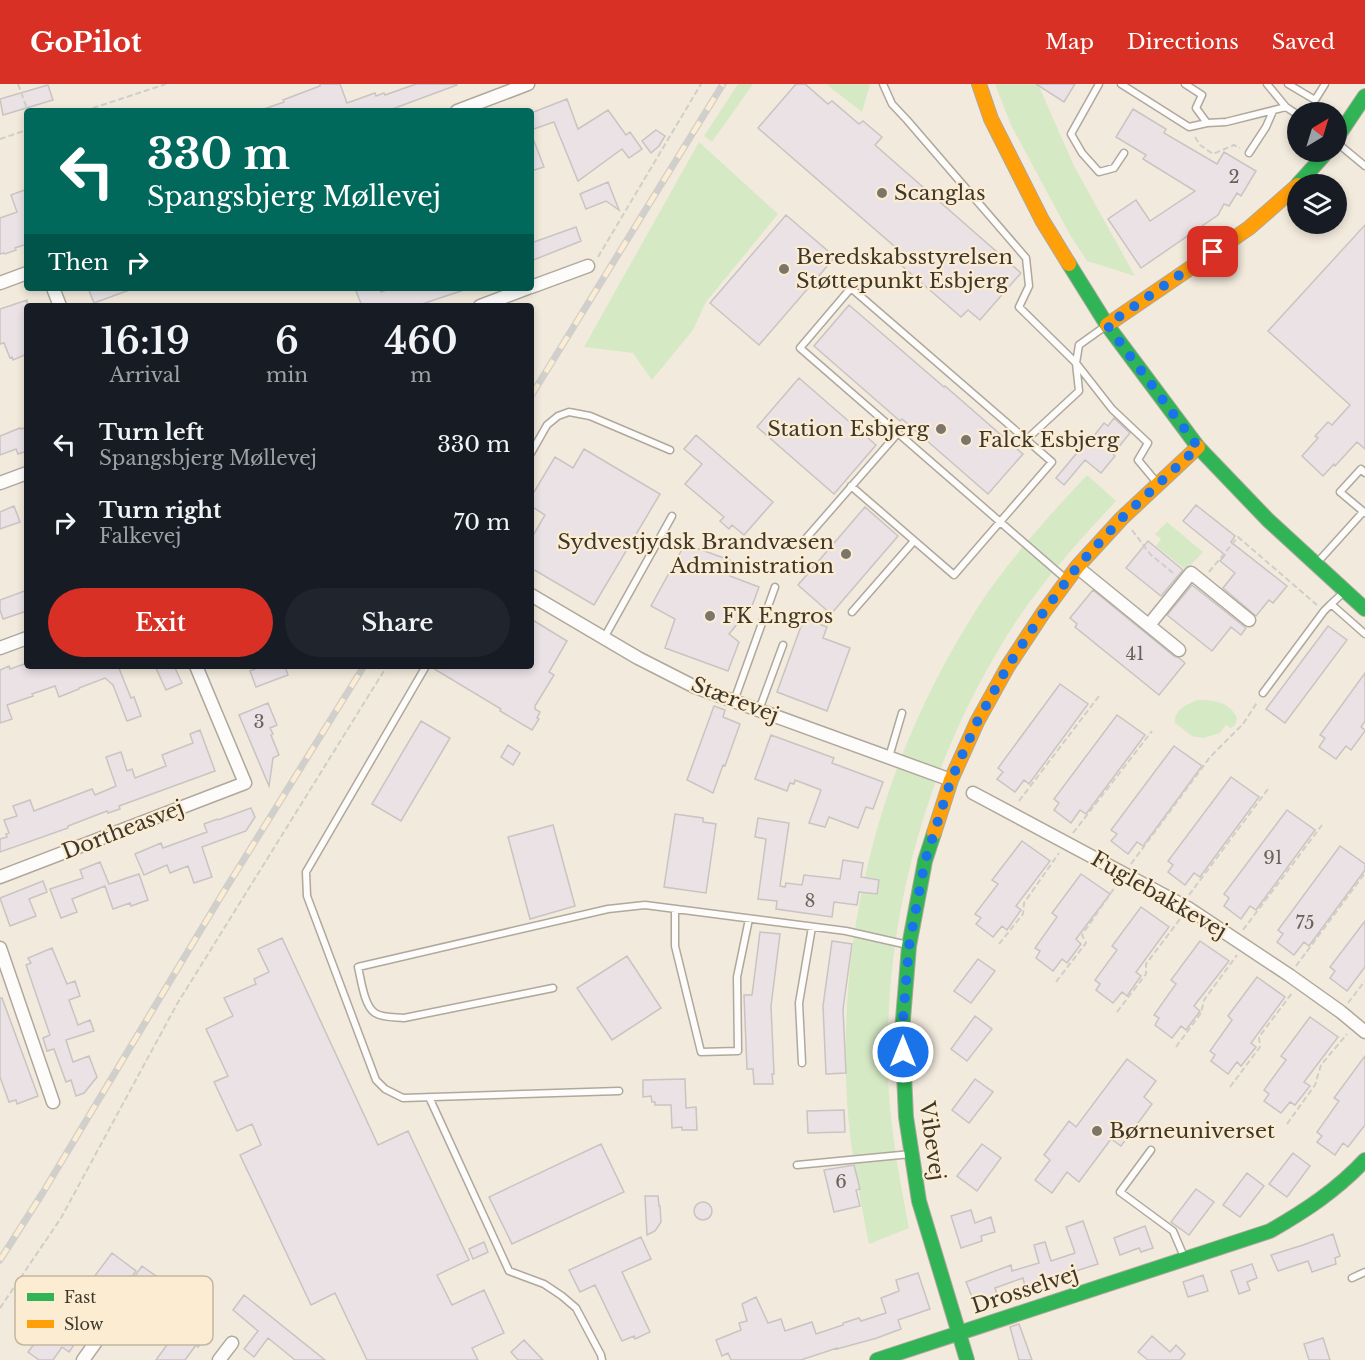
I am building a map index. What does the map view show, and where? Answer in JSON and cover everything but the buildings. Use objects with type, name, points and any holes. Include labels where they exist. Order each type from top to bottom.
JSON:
[{"type":"street","points":[[465,108],[528,84]]},
{"type":"street","points":[[979,84],[991,119],[1042,220],[1107,325],[1198,447],[1268,520],[1365,609]]},
{"type":"street","points":[[1347,126],[1363,105]]},
{"type":"street","points":[[1308,174],[1319,162]]},
{"type":"street","points":[[1107,325],[1249,228],[1287,195]]},
{"type":"street","points":[[534,286],[588,266]]},
{"type":"street","points":[[0,283],[24,274]]},
{"type":"street","points":[[488,303],[522,291]]},
{"type":"street","name":"Vibevej","points":[[967,1360],[919,1201],[906,1117],[902,1031],[909,946],[925,861],[951,780],[977,722],[1008,666],[1077,567],[1122,518],[1198,447]]},
{"type":"street","points":[[0,483],[24,474]]},
{"type":"street","points":[[1077,567],[1179,650]]},
{"type":"street","points":[[1149,625],[1191,573],[1249,620]]},
{"type":"street","name":"Stærevej","points":[[534,597],[638,658],[695,687],[951,780]]},
{"type":"street","points":[[0,648],[24,639]]},
{"type":"street","name":"Dortheasvej","points":[[0,877],[245,783],[197,669]]},
{"type":"street","name":"Fuglebakkevej","points":[[973,794],[1185,906],[1294,979],[1360,1028]]},
{"type":"street","points":[[0,948],[53,1102]]},
{"type":"street","name":"Drosselvej","points":[[877,1360],[1269,1231],[1308,1209],[1332,1192],[1365,1160]]},
{"type":"street","points":[[219,1360],[232,1343]]},
{"type":"street","points":[[83,1360],[94,1345]]},
{"type":"lane","points":[[883,84],[892,104],[1026,258],[1029,286],[1020,307],[1076,363],[1112,408],[1148,442],[1138,460],[1158,484]]},
{"type":"lane","points":[[1099,84],[1071,134],[1082,153],[1099,172],[1114,168],[1124,153]]},
{"type":"lane","points":[[1121,84],[1189,127],[1226,122],[1286,107],[1267,84]]},
{"type":"lane","points":[[1185,84],[1202,95],[1196,108],[1207,123]]},
{"type":"lane","points":[[1288,84],[1315,100],[1325,84]]},
{"type":"lane","points":[[1249,153],[1266,127],[1273,111]]},
{"type":"lane","points":[[1347,150],[1365,165]]},
{"type":"lane","points":[[851,486],[954,575],[1000,522],[1052,462],[851,288],[800,348],[1000,522],[1067,580]]},
{"type":"lane","points":[[1026,440],[1080,391],[1076,363],[1079,345],[1107,325]]},
{"type":"lane","points":[[534,448],[547,425],[558,416],[569,412],[590,416],[669,450]]},
{"type":"lane","points":[[802,543],[898,433]]},
{"type":"lane","points":[[1315,565],[1364,513],[1340,492],[1361,469],[1365,473]]},
{"type":"lane","points":[[604,638],[672,516]]},
{"type":"lane","points":[[852,612],[914,541]]},
{"type":"lane","points":[[734,701],[775,587]]},
{"type":"lane","points":[[1263,693],[1324,611],[1344,591]]},
{"type":"lane","points":[[1331,604],[1365,634]]},
{"type":"lane","points":[[759,710],[783,645]]},
{"type":"lane","points":[[424,669],[306,872],[307,896],[376,1080],[385,1089],[403,1098],[619,1090]]},
{"type":"lane","points":[[889,757],[902,713]]},
{"type":"lane","points":[[553,988],[405,1018],[387,1017],[375,1013],[368,1005],[358,967],[608,909],[645,905],[846,931],[909,946]]},
{"type":"lane","points":[[675,909],[675,946],[701,1052],[738,1050],[737,977],[749,919]]},
{"type":"lane","points":[[802,1064],[799,1003],[812,927]]},
{"type":"lane","points":[[429,1097],[510,1271],[544,1284],[576,1308],[602,1360]]},
{"type":"lane","points":[[1151,1150],[1120,1192],[1173,1231],[1185,1259]]},
{"type":"lane","points":[[797,1166],[912,1154]]},
{"type":"lane","points":[[1352,1278],[1365,1272]]},
{"type":"path","points":[[18,84],[27,108]]},
{"type":"path","points":[[93,108],[166,84]]},
{"type":"path","points":[[588,266],[603,250],[700,84]]},
{"type":"path","points":[[1189,127],[1200,145],[1213,154],[1234,145],[1249,153]]},
{"type":"path","points":[[0,139],[24,131]]},
{"type":"path","points":[[1122,518],[1150,554],[1184,581]]},
{"type":"path","points":[[1202,581],[1238,537],[1324,611]]},
{"type":"path","points":[[22,1276],[62,1218],[177,1004],[385,669]]},
{"type":"path","points":[[1056,982],[1086,943],[1082,935],[1124,874],[1210,757],[1243,724],[1263,693]]},
{"type":"path","points":[[1010,813],[1099,696]]},
{"type":"path","points":[[999,944],[1023,914],[1024,903],[1066,843],[1152,731]]},
{"type":"path","points":[[1118,1012],[1146,974],[1146,964],[1185,906],[1268,789]]},
{"type":"path","points":[[1176,1047],[1201,1013],[1204,1000],[1240,943],[1322,825]]},
{"type":"path","points":[[1230,1087],[1260,1047],[1258,1037],[1365,873]]},
{"type":"path","points":[[1341,1012],[1365,981]]},
{"type":"path","points":[[1287,1124],[1315,1084],[1321,1065],[1360,1028]]},
{"type":"path","points":[[0,1308],[15,1286]]},
{"type":"green space","points":[[738,84],[753,84],[712,142],[704,136]]},
{"type":"green space","points":[[826,84],[870,84],[862,112]]},
{"type":"green space","points":[[995,84],[1038,84],[1074,166],[1135,276],[1087,261],[1070,235],[1011,125]]},
{"type":"green space","points":[[699,142],[778,214],[706,302],[693,330],[652,380],[633,353],[584,347]]},
{"type":"green space","points":[[1087,475],[1116,501],[1050,575],[1015,623],[958,727],[936,781],[918,837],[904,894],[894,953],[889,1012],[890,1111],[909,1228],[869,1244],[848,1120],[847,1015],[852,953],[862,891],[877,831],[896,772],[920,714],[948,658],[980,604],[1004,570]]},
{"type":"green space","points":[[1167,522],[1203,552],[1186,570],[1156,546],[1161,539],[1155,534]]},
{"type":"green space","points":[[1197,700],[1215,701],[1226,705],[1237,718],[1235,725],[1231,728],[1226,725],[1220,733],[1203,738],[1192,736],[1175,723],[1175,718],[1182,708]]},
{"type":"railway","points":[[534,391],[723,84]]},
{"type":"railway","points":[[0,1260],[362,669]]},
{"type":"traffic: fast","points":[[1347,123],[1365,96]]},
{"type":"traffic: fast","points":[[1307,174],[1318,162]]},
{"type":"traffic: fast","points":[[1069,264],[1107,325],[1198,447],[1268,520],[1365,609]]},
{"type":"traffic: fast","points":[[934,833],[925,861],[909,946],[902,1031],[906,1117],[919,1201],[967,1360]]},
{"type":"traffic: fast","points":[[877,1360],[1270,1231],[1320,1199],[1365,1160]]},
{"type":"traffic: slow","points":[[979,84],[991,119],[1042,220],[1069,264]]},
{"type":"traffic: slow","points":[[1107,325],[1249,228],[1287,195]]},
{"type":"traffic: slow","points":[[934,833],[951,780],[977,722],[1008,666],[1043,613],[1077,567],[1122,518],[1198,447]]},
{"type":"place","name":"Scanglas","points":[[882,193]]},
{"type":"place","name":"Beredskabsstyrelsen Støttepunkt Esbjerg","points":[[784,269]]},
{"type":"place","name":"Station Esbjerg","points":[[941,429]]},
{"type":"place","name":"Falck Esbjerg","points":[[966,440]]},
{"type":"place","name":"Sydvestjydsk Brandvæsen Administration","points":[[846,554]]},
{"type":"place","name":"FK Engros","points":[[710,616]]},
{"type":"place","name":"Børneuniverset","points":[[1097,1131]]},
{"type":"route","points":[[903,1052],[902,1031],[909,946],[925,861],[951,780],[977,722],[1008,666],[1077,567],[1122,518],[1198,447],[1107,325],[1213,252]]}]
